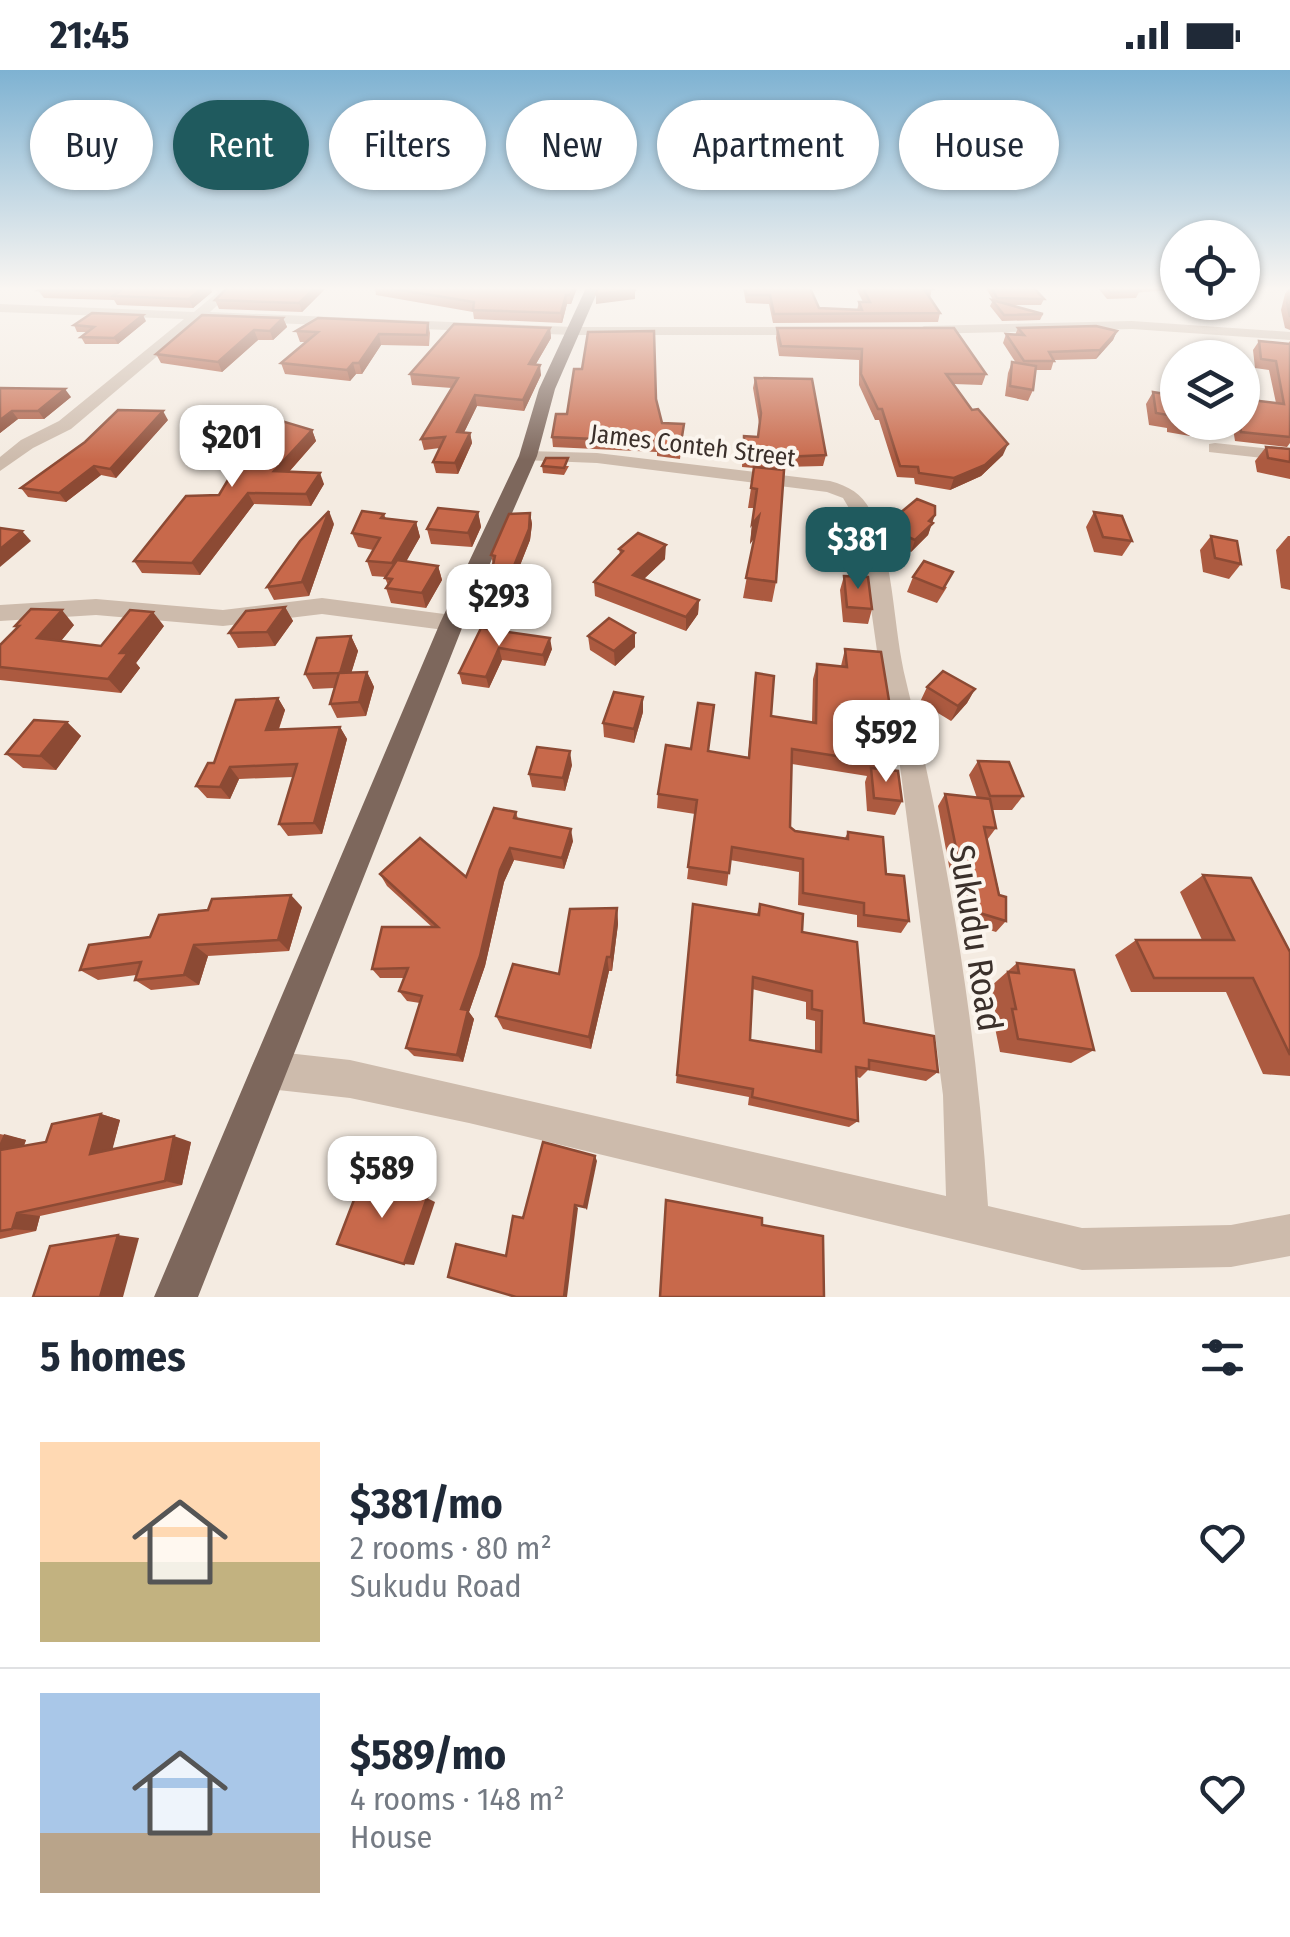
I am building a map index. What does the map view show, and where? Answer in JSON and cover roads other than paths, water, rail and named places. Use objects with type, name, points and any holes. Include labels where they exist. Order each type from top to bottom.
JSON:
[{"type":"main road","points":[[176,1297],[452,623],[528,456],[547,389],[567,345]]},
{"type":"street","points":[[0,466],[27,444],[65,425],[165,345]]},
{"type":"street","points":[[1215,448],[1290,456]]},
{"type":"street","name":"James Conteh Street","points":[[528,456],[616,460],[830,487],[850,494]]},
{"type":"street","name":"Sukudu Road","points":[[850,494],[859,504],[872,545],[893,679],[910,743],[962,1095],[968,1222]]},
{"type":"street","points":[[0,613],[96,606],[223,618],[322,606],[452,623]]},
{"type":"street","points":[[269,1070],[350,1079],[470,1104],[1082,1249],[1232,1246],[1290,1235]]}]
